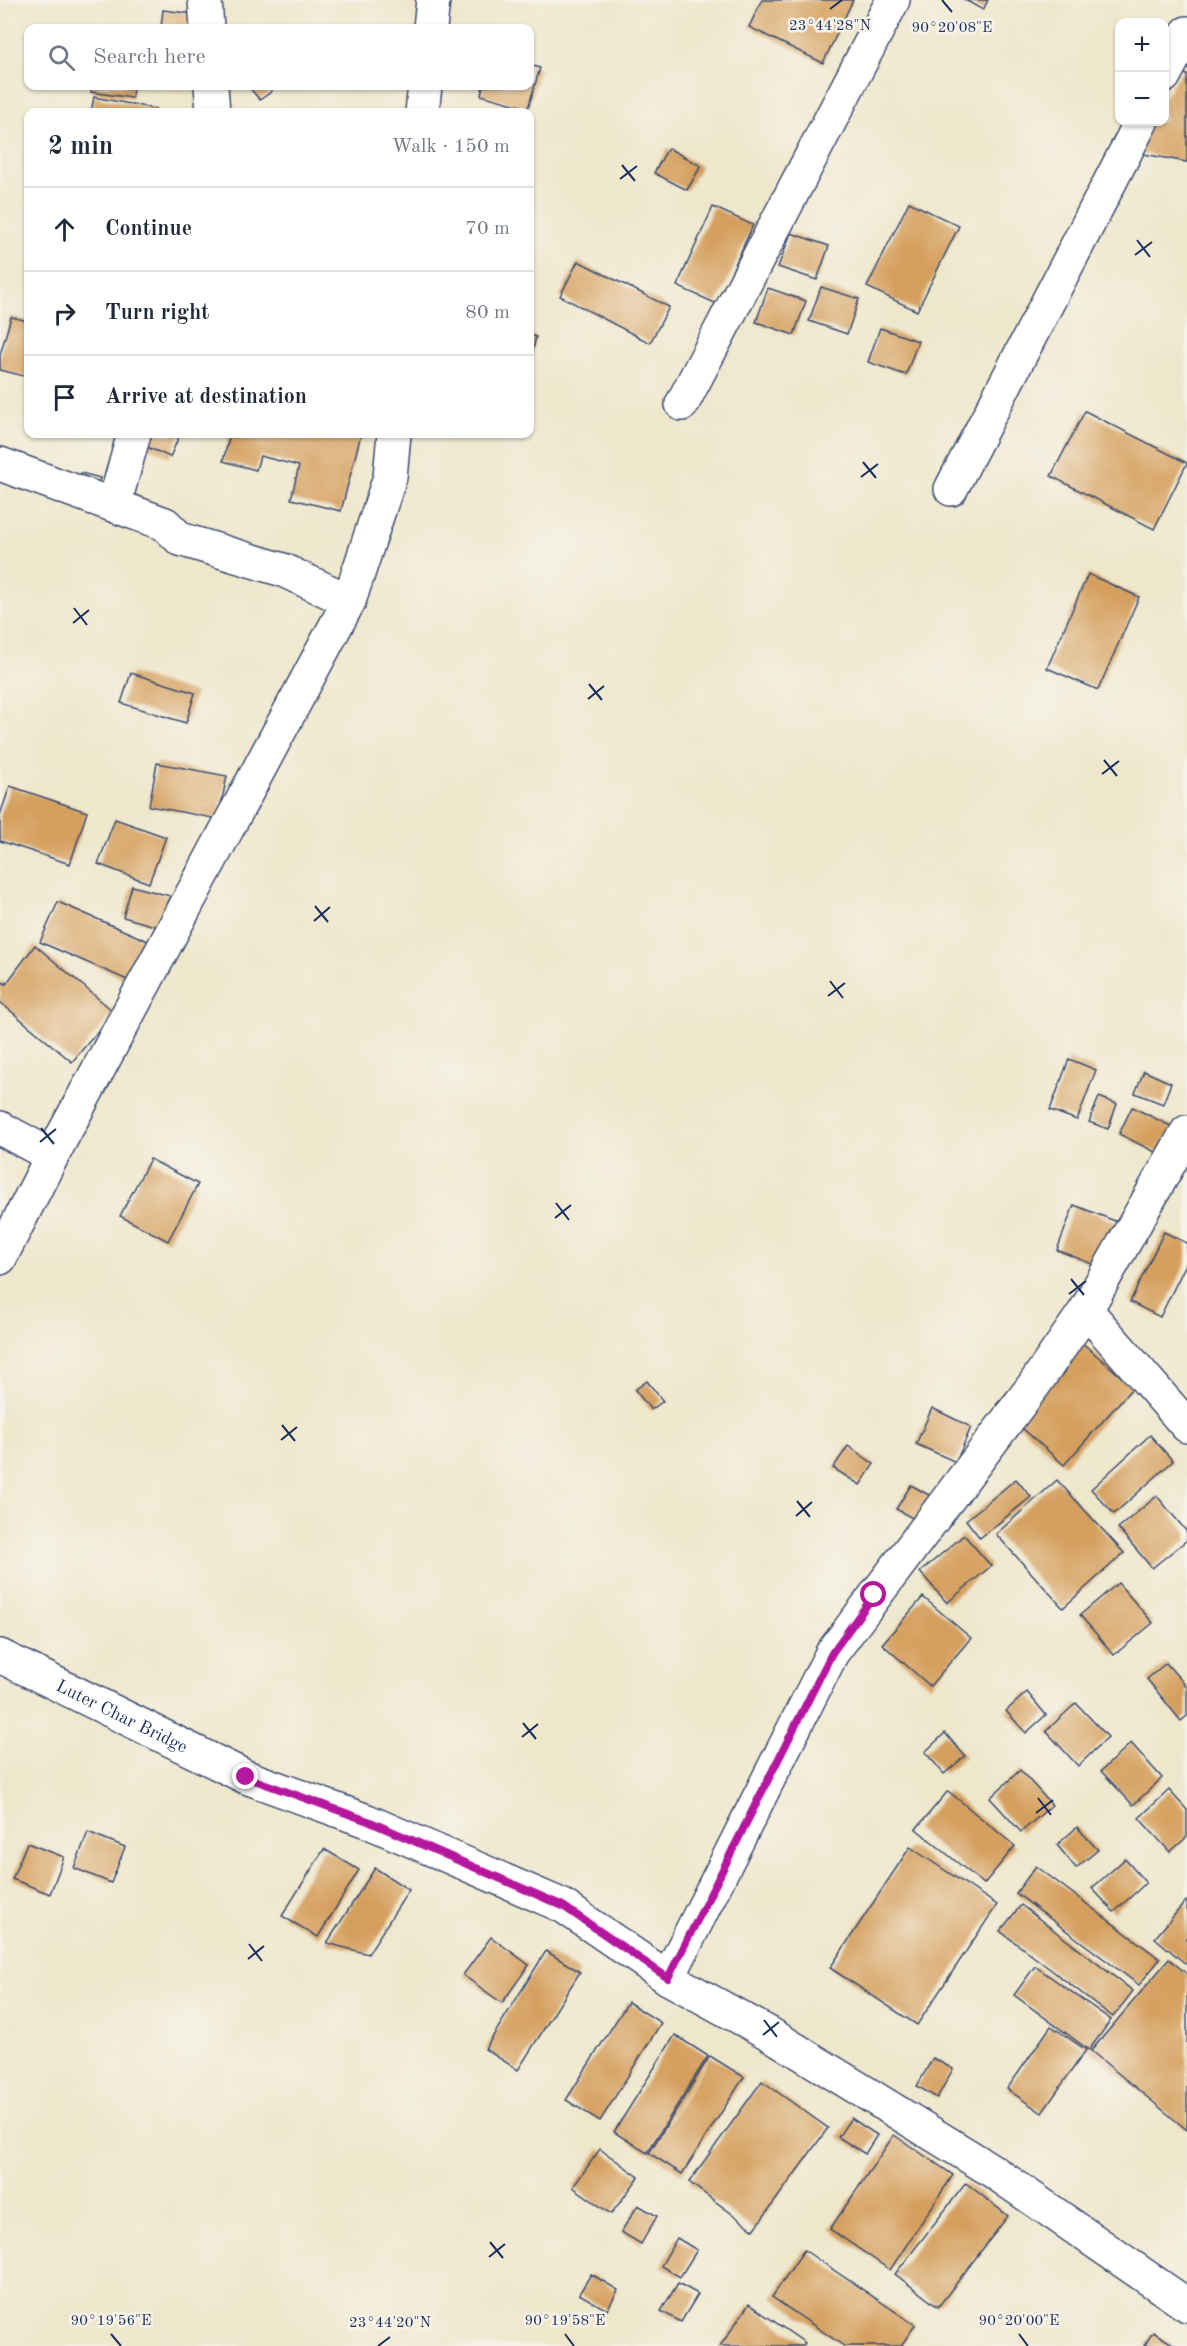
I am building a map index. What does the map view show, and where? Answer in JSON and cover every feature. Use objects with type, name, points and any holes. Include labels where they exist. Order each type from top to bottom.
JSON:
[{"type":"street","points":[[205,0],[207,24]]},
{"type":"street","points":[[430,24],[433,0]]},
{"type":"street","points":[[682,404],[893,0]]},
{"type":"street","points":[[1166,72],[1187,33]]},
{"type":"street","points":[[211,90],[213,108]]},
{"type":"street","points":[[422,108],[425,90]]},
{"type":"street","points":[[951,489],[1139,126]]},
{"type":"street","points":[[114,505],[133,438]]},
{"type":"street","points":[[0,1258],[52,1156],[349,601],[390,477],[394,438]]},
{"type":"street","points":[[0,464],[165,524],[180,538],[283,570],[349,601]]},
{"type":"street","points":[[0,1128],[52,1156]]},
{"type":"street","points":[[668,1978],[832,1653],[1034,1385],[1086,1310],[1187,1132]]},
{"type":"street","points":[[1086,1310],[1187,1426]]},
{"type":"street","name":"Luter Char Bridge","points":[[0,1656],[246,1777],[368,1821],[563,1906],[668,1978],[770,2034],[991,2170],[1187,2305]]},
{"type":"building","points":[[762,0],[853,0],[823,63],[749,27]]},
{"type":"building","points":[[965,0],[988,0],[983,10]]},
{"type":"building","points":[[163,10],[217,17],[216,24],[161,24]]},
{"type":"building","points":[[534,66],[540,68],[534,88]]},
{"type":"building","points":[[1180,72],[1187,75],[1187,162],[1133,152],[1149,126],[1169,126],[1169,90]]},
{"type":"building","points":[[91,90],[133,90],[132,98],[91,92]]},
{"type":"building","points":[[251,90],[271,90],[272,91],[260,100]]},
{"type":"building","points":[[482,90],[533,90],[528,108],[481,95]]},
{"type":"building","points":[[94,97],[151,108],[92,108]]},
{"type":"building","points":[[668,148],[701,166],[687,190],[654,173]]},
{"type":"building","points":[[909,202],[959,226],[917,311],[867,287]]},
{"type":"building","points":[[713,207],[753,225],[717,304],[677,286]]},
{"type":"building","points":[[791,233],[829,246],[817,280],[778,267]]},
{"type":"building","points":[[578,261],[669,307],[650,343],[560,296]]},
{"type":"building","points":[[821,287],[859,299],[847,334],[809,321]]},
{"type":"building","points":[[768,288],[806,301],[794,335],[756,322]]},
{"type":"building","points":[[11,317],[24,320],[24,376],[0,370],[0,355]]},
{"type":"building","points":[[880,328],[918,341],[906,375],[868,362]]},
{"type":"building","points":[[1085,411],[1187,463],[1154,529],[1051,476]]},
{"type":"building","points":[[129,438],[178,438],[170,457]]},
{"type":"building","points":[[229,438],[360,438],[341,511],[291,499],[299,466],[260,456],[256,470],[223,461]]},
{"type":"building","points":[[81,473],[100,478],[94,501],[74,495]]},
{"type":"building","points":[[1088,574],[1139,597],[1098,690],[1047,668]]},
{"type":"building","points":[[131,673],[195,693],[186,723],[121,703]]},
{"type":"building","points":[[157,763],[227,776],[218,819],[149,806]]},
{"type":"building","points":[[10,786],[87,812],[70,864],[0,841],[0,815]]},
{"type":"building","points":[[115,819],[166,837],[149,883],[98,864]]},
{"type":"building","points":[[132,886],[170,896],[162,928],[123,917]]},
{"type":"building","points":[[58,902],[150,942],[132,982],[40,942]]},
{"type":"building","points":[[35,945],[114,1012],[72,1062],[0,1002],[0,981],[6,984]]},
{"type":"building","points":[[1069,1059],[1096,1070],[1077,1120],[1050,1110]]},
{"type":"building","points":[[1144,1071],[1171,1083],[1163,1104],[1135,1093]]},
{"type":"building","points":[[1099,1097],[1117,1104],[1108,1129],[1089,1122]]},
{"type":"building","points":[[1132,1107],[1175,1128],[1161,1155],[1119,1134]]},
{"type":"building","points":[[150,1159],[198,1184],[168,1241],[120,1216]]},
{"type":"building","points":[[1074,1205],[1120,1223],[1102,1268],[1057,1250]]},
{"type":"building","points":[[1164,1232],[1187,1243],[1187,1262],[1160,1317],[1130,1302]]},
{"type":"building","points":[[1064,1327],[1133,1387],[1064,1465],[996,1405]]},
{"type":"building","points":[[647,1381],[663,1401],[651,1410],[635,1390]]},
{"type":"building","points":[[932,1408],[971,1427],[956,1462],[916,1444]]},
{"type":"building","points":[[1150,1435],[1173,1461],[1114,1514],[1091,1489]]},
{"type":"building","points":[[848,1446],[874,1464],[860,1485],[833,1468]]},
{"type":"building","points":[[1016,1479],[1031,1497],[980,1538],[966,1520]]},
{"type":"building","points":[[1057,1480],[1124,1553],[1063,1608],[996,1534]]},
{"type":"building","points":[[911,1485],[936,1499],[923,1524],[896,1509]]},
{"type":"building","points":[[1157,1496],[1187,1532],[1187,1540],[1152,1568],[1118,1528]]},
{"type":"building","points":[[964,1535],[991,1566],[947,1603],[920,1572]]},
{"type":"building","points":[[1118,1583],[1153,1623],[1114,1655],[1080,1615]]},
{"type":"building","points":[[923,1597],[971,1638],[930,1686],[882,1644]]},
{"type":"building","points":[[1166,1663],[1187,1687],[1187,1716],[1181,1721],[1147,1679]]},
{"type":"building","points":[[1027,1692],[1046,1715],[1026,1733],[1006,1711]]},
{"type":"building","points":[[1076,1703],[1108,1737],[1078,1766],[1046,1731]]},
{"type":"building","points":[[945,1733],[965,1756],[944,1774],[925,1752]]},
{"type":"building","points":[[1131,1743],[1162,1778],[1133,1805],[1101,1771]]},
{"type":"building","points":[[1020,1770],[1052,1805],[1021,1832],[990,1798]]},
{"type":"building","points":[[1169,1790],[1187,1810],[1187,1837],[1170,1852],[1139,1818]]},
{"type":"building","points":[[948,1791],[1015,1846],[984,1884],[916,1829]]},
{"type":"building","points":[[1077,1827],[1098,1850],[1076,1868],[1057,1845]]},
{"type":"building","points":[[88,1832],[125,1847],[111,1883],[74,1868]]},
{"type":"building","points":[[27,1843],[64,1857],[50,1894],[12,1879]]},
{"type":"building","points":[[910,1847],[997,1905],[917,2025],[830,1968]]},
{"type":"building","points":[[324,1849],[359,1870],[318,1937],[282,1916]]},
{"type":"building","points":[[1125,1859],[1146,1883],[1114,1912],[1092,1888]]},
{"type":"building","points":[[1036,1866],[1160,1959],[1139,1985],[1016,1893]]},
{"type":"building","points":[[375,1868],[409,1890],[368,1954],[327,1943]]},
{"type":"building","points":[[1187,1902],[1187,1965],[1155,1938]]},
{"type":"building","points":[[1021,1905],[1133,1991],[1113,2017],[1000,1931]]},
{"type":"building","points":[[491,1937],[529,1965],[502,2003],[463,1975]]},
{"type":"building","points":[[546,1951],[580,1972],[518,2070],[485,2049]]},
{"type":"building","points":[[1169,1959],[1187,1974],[1187,2130],[1091,2051]]},
{"type":"building","points":[[1035,1966],[1111,2020],[1089,2050],[1014,1995]]},
{"type":"building","points":[[628,2002],[661,2023],[600,2121],[566,2100]]},
{"type":"building","points":[[1051,2026],[1086,2050],[1042,2113],[1007,2089]]},
{"type":"building","points":[[675,2035],[708,2056],[647,2153],[614,2132]]},
{"type":"building","points":[[710,2056],[744,2077],[682,2174],[649,2153]]},
{"type":"building","points":[[933,2058],[953,2069],[937,2098],[917,2086]]},
{"type":"building","points":[[762,2081],[828,2128],[754,2230],[689,2182]]},
{"type":"building","points":[[851,2118],[877,2135],[865,2154],[838,2137]]},
{"type":"building","points":[[894,2135],[953,2175],[890,2270],[830,2229]]},
{"type":"building","points":[[600,2149],[639,2177],[611,2214],[573,2187]]},
{"type":"building","points":[[966,2183],[1008,2216],[938,2307],[895,2274]]},
{"type":"building","points":[[638,2205],[657,2216],[641,2244],[621,2232]]},
{"type":"building","points":[[677,2238],[697,2250],[680,2277],[661,2266]]},
{"type":"building","points":[[804,2250],[915,2325],[901,2346],[844,2346],[772,2297]]},
{"type":"building","points":[[591,2274],[618,2290],[607,2310],[579,2294]]},
{"type":"building","points":[[678,2283],[698,2294],[681,2322],[661,2311]]},
{"type":"building","points":[[749,2304],[805,2343],[803,2346],[720,2346]]},
{"type":"building","points":[[1153,2332],[1176,2346],[1144,2346]]},
{"type":"route","points":[[246,1777],[368,1821],[563,1906],[668,1978],[832,1653],[874,1595]]}]
